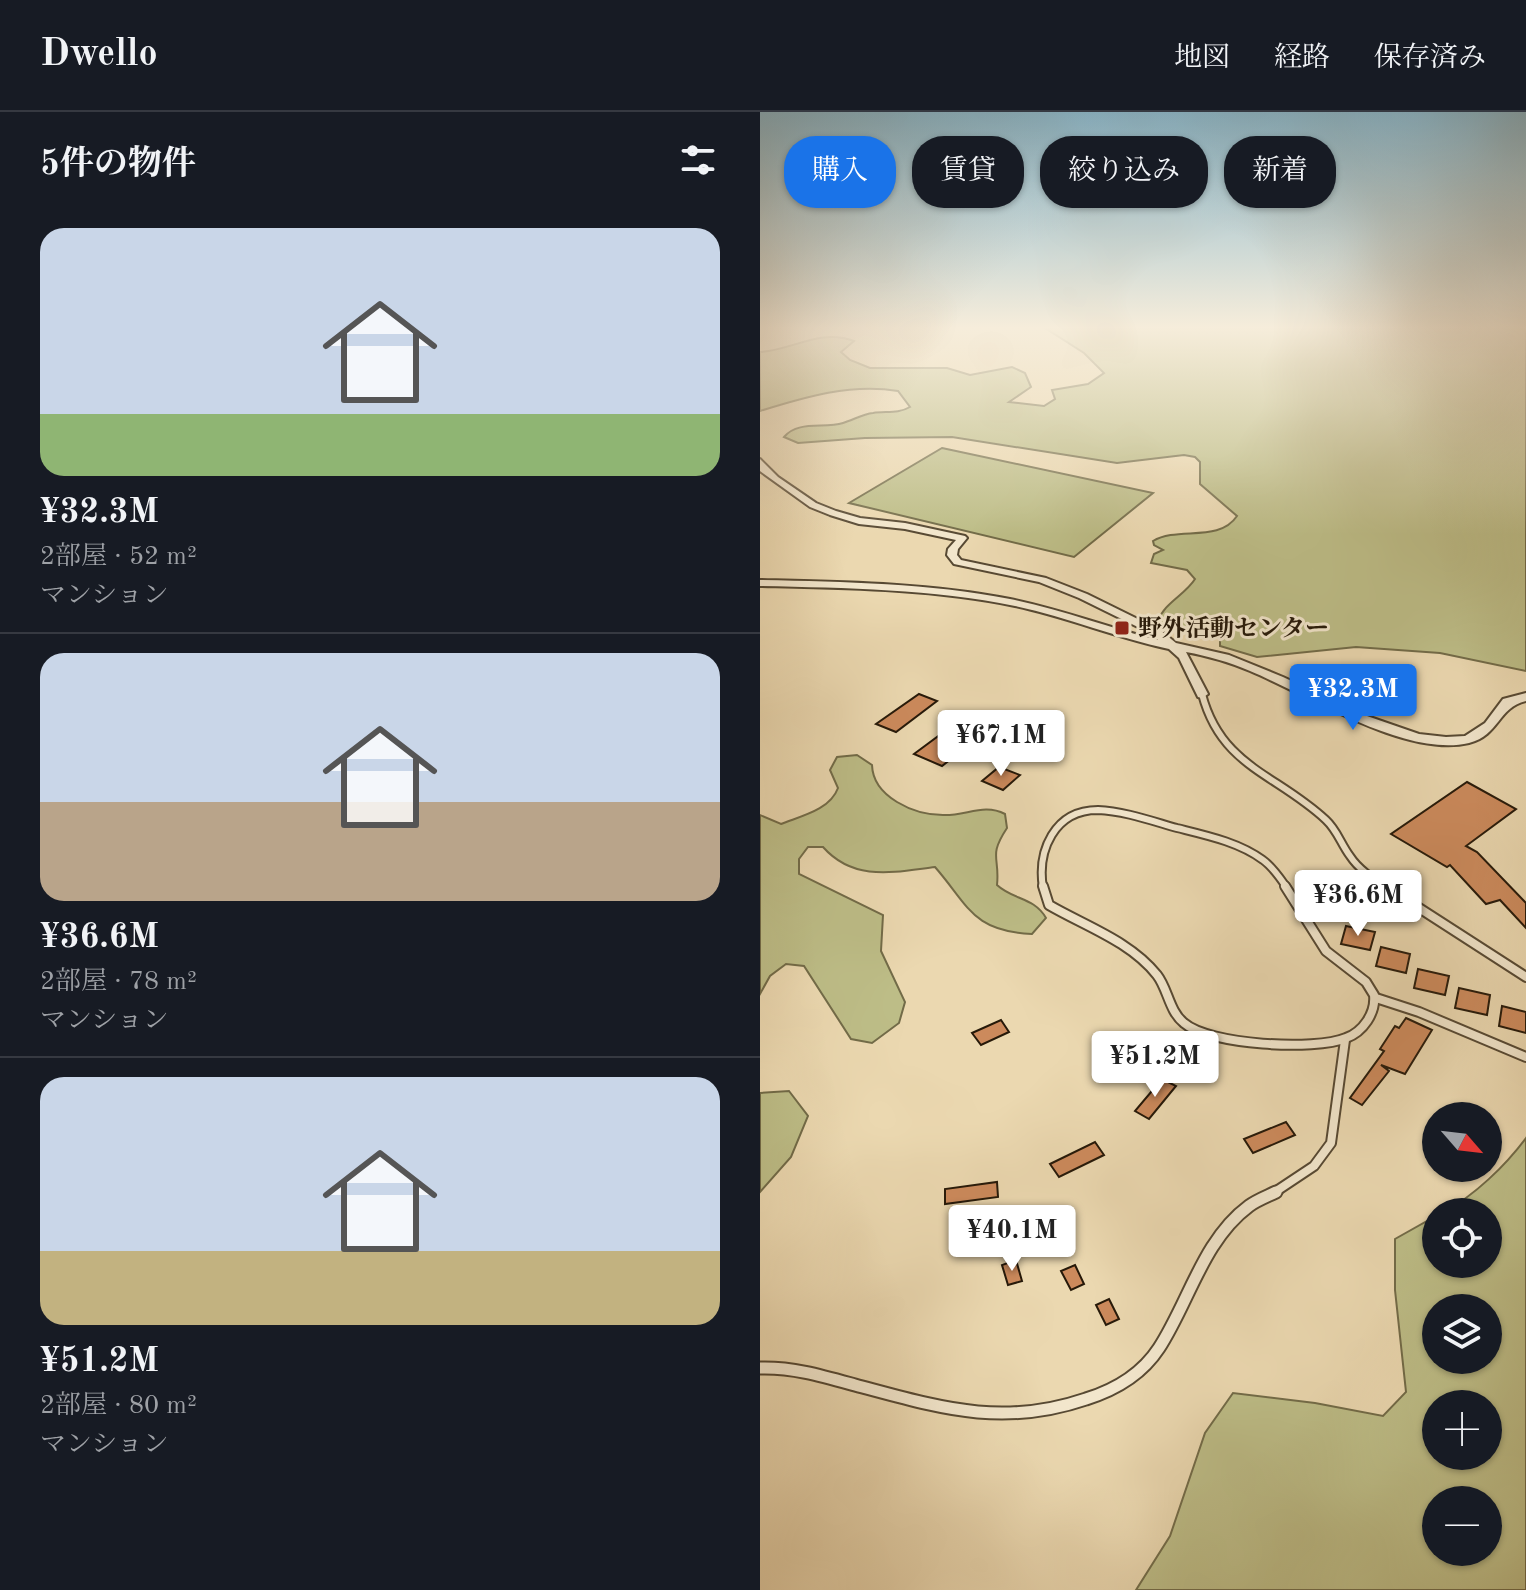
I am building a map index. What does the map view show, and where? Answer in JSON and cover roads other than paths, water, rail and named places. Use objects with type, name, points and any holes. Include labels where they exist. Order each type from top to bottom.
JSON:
[{"type":"street","points":[[760,462],[762,468],[775,479],[823,509],[859,521],[905,526],[962,538],[953,549],[952,555],[958,562],[1042,580],[1083,596],[1156,632],[1184,656],[1202,694]]},
{"type":"street","points":[[760,583],[863,586],[988,599],[1066,616],[1243,663],[1383,726],[1430,739],[1459,741],[1480,735],[1491,726],[1507,702],[1526,697]]},
{"type":"lane","points":[[1202,694],[1214,729],[1251,766],[1294,792],[1324,817],[1340,834],[1355,863],[1373,878],[1526,977]]},
{"type":"lane","points":[[1097,810],[1139,818],[1252,852],[1272,868],[1327,954],[1371,986],[1376,998],[1371,1016],[1345,1040],[1291,1043],[1227,1037],[1191,1028],[1175,1015],[1159,978],[1148,964],[1049,905],[1039,869],[1048,835],[1079,814],[1097,810]]},
{"type":"lane","points":[[1376,998],[1419,1012],[1526,1057]]},
{"type":"lane","points":[[760,1368],[788,1367],[932,1405],[1002,1415],[1051,1411],[1099,1395],[1140,1372],[1159,1348],[1214,1244],[1223,1234],[1249,1206],[1290,1185],[1314,1166],[1331,1143],[1345,1040]]},
{"type":"place","name":"野外活動センター","points":[[1122,628]]}]
